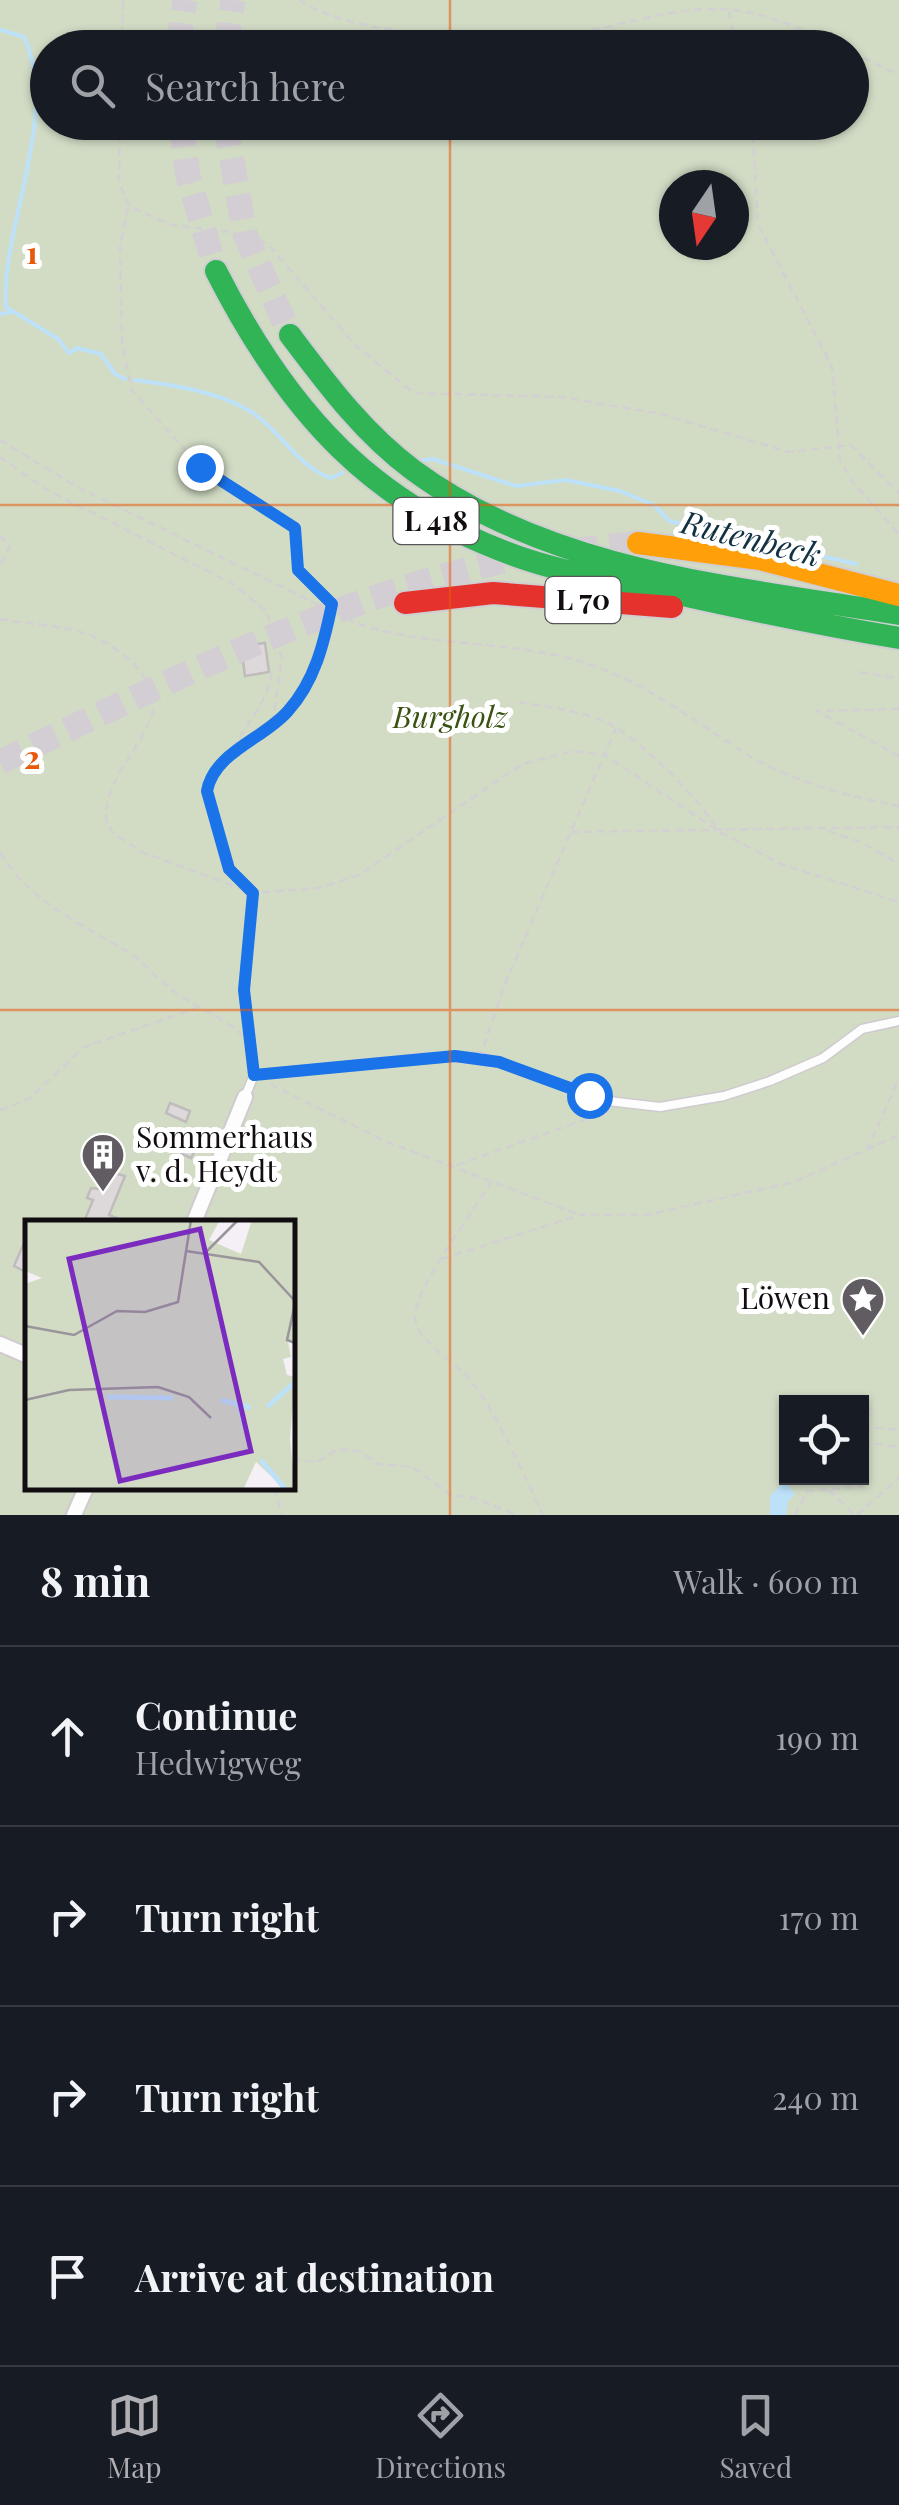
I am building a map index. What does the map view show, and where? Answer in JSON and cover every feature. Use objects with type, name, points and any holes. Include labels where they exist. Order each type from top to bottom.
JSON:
[{"type":"highway","name":"L 418","points":[[216,271],[262,362],[302,416],[350,462],[418,510],[471,538],[527,560],[762,614],[899,638]]},
{"type":"highway","name":"L 418","points":[[290,334],[328,391],[391,456],[457,503],[501,525],[599,558],[899,614]]},
{"type":"highway","name":"L 70","points":[[638,543],[746,556],[899,594]]},
{"type":"highway","name":"L 70","points":[[405,603],[493,593],[762,614]]},
{"type":"street","points":[[195,1220],[245,1097]]},
{"type":"street","points":[[74,1515],[85,1490]]},
{"type":"lane","points":[[245,1097],[254,1075],[422,1058],[480,1058],[626,1105],[660,1106],[724,1096],[823,1058],[862,1029],[899,1021]]},
{"type":"path","points":[[122,30],[123,0]]},
{"type":"path","points":[[299,0],[313,9],[380,28],[412,30]]},
{"type":"path","points":[[732,0],[734,30]]},
{"type":"path","points":[[587,30],[656,16],[731,10],[776,20],[799,30]]},
{"type":"path","points":[[869,60],[899,75]]},
{"type":"path","points":[[119,140],[118,182],[129,206],[120,245],[122,344],[132,390],[200,467],[295,528],[298,570],[328,597],[330,612],[314,672],[300,696],[272,727],[225,760]]},
{"type":"path","points":[[753,140],[758,224],[832,367],[839,416],[836,449],[852,481],[899,534]]},
{"type":"path","points":[[129,206],[172,225],[236,233],[267,243],[356,346],[414,393],[560,397],[661,414],[789,452],[858,448],[899,494]]},
{"type":"path","points":[[0,440],[77,487],[330,612],[404,637],[554,655],[593,665],[659,695],[752,757],[799,780],[899,806]]},
{"type":"path","points":[[0,457],[47,490],[234,584],[266,610],[282,658],[272,727]]},
{"type":"path","points":[[0,536],[10,546],[0,565]]},
{"type":"path","points":[[0,620],[87,634],[140,669],[152,690],[152,718],[112,787],[106,820],[113,833],[142,852],[253,893],[343,884],[522,764],[573,751],[605,755],[720,832],[781,864],[899,902]]},
{"type":"path","points":[[253,893],[229,869],[211,814],[210,778],[260,704],[272,681],[272,667]]},
{"type":"path","points":[[860,672],[899,679]]},
{"type":"path","points":[[519,702],[590,717],[616,728],[688,789],[720,832]]},
{"type":"path","points":[[899,709],[817,711],[899,756]]},
{"type":"path","points":[[480,1058],[504,986],[616,728]]},
{"type":"path","points":[[569,832],[899,827]]},
{"type":"path","points":[[824,830],[862,843],[899,864]]},
{"type":"path","points":[[0,852],[18,880],[55,910],[129,953],[164,986],[238,1029],[253,1046]]},
{"type":"path","points":[[253,893],[244,990],[254,1075],[385,1141],[580,1215]]},
{"type":"path","points":[[0,1110],[29,1100],[84,1048],[198,1007]]},
{"type":"path","points":[[867,1151],[899,1078]]},
{"type":"path","points":[[455,1166],[626,1105]]},
{"type":"path","points":[[442,1259],[580,1215],[646,1215],[794,1182],[899,1136]]},
{"type":"path","points":[[492,1180],[418,1301],[416,1325],[471,1381],[543,1515]]},
{"type":"path","points":[[871,1411],[873,1415],[872,1410],[867,1414],[870,1427],[899,1430]]},
{"type":"path","points":[[869,1443],[899,1447]]},
{"type":"path","points":[[295,1460],[316,1462],[338,1449],[359,1451],[378,1464],[412,1467],[451,1495],[474,1498],[517,1515]]},
{"type":"path","points":[[828,1489],[856,1515],[899,1478]]},
{"type":"path","points":[[795,1515],[807,1491],[862,1485]]},
{"type":"path","points":[[275,1490],[282,1515]]},
{"type":"green space","name":"Burgholz","points":[[0,0],[899,0],[899,1515],[0,1515]]},
{"type":"water","points":[[780,1485],[787,1485],[795,1494],[788,1501],[786,1515],[770,1515],[770,1496]]},
{"type":"building","points":[[265,643],[269,672],[245,676],[241,646]]},
{"type":"building","points":[[170,1103],[190,1111],[186,1122],[166,1113]]},
{"type":"building","points":[[178,1134],[198,1144],[191,1158],[171,1149]]},
{"type":"building","name":"Sommerhaus v. d. Heydt","points":[[107,1171],[125,1176],[109,1215],[121,1220],[85,1220],[93,1200],[87,1198],[91,1188],[99,1189]]},
{"type":"building","points":[[25,1241],[25,1269],[14,1266]]},
{"type":"waterway","points":[[1,30],[24,37],[30,56]]},
{"type":"waterway","points":[[32,140],[11,243],[6,307],[58,339],[69,353],[77,348],[101,354],[115,374],[125,379]]},
{"type":"waterway","points":[[0,314],[12,312]]},
{"type":"waterway","name":"Rutenbeck","points":[[135,380],[193,390],[235,403],[259,418],[308,465],[331,478],[342,473]]},
{"type":"waterway","name":"Rutenbeck","points":[[419,461],[433,459],[516,486],[566,480],[620,491],[654,505],[669,521],[856,564]]},
{"type":"tunnel","points":[[181,30],[185,0]]},
{"type":"tunnel","points":[[229,30],[233,0]]},
{"type":"tunnel","points":[[183,140],[188,176],[216,271]]},
{"type":"tunnel","points":[[228,140],[245,234],[290,335]]},
{"type":"tunnel","points":[[573,551],[638,543]]},
{"type":"tunnel","points":[[0,762],[193,671],[325,615],[460,572],[529,556]]},
{"type":"traffic: fast","points":[[216,271],[273,369],[306,411],[341,450],[424,513],[473,539],[563,570],[899,638]]},
{"type":"traffic: fast","points":[[290,335],[347,407],[395,456],[467,504],[524,532],[646,570],[899,614]]},
{"type":"traffic: slow","points":[[638,543],[760,559],[899,595]]},
{"type":"traffic: jam","points":[[405,603],[493,593],[672,607]]},
{"type":"place","name":"Sommerhaus v. d. Heydt","points":[[103,1193]]},
{"type":"place","name":"Löwen","points":[[863,1337]]},
{"type":"route","points":[[200,467],[295,528],[298,570],[332,604],[321,652],[300,696],[272,727],[225,760],[210,778],[207,791],[229,869],[253,893],[244,990],[254,1075],[455,1056],[499,1062],[589,1095]]}]
